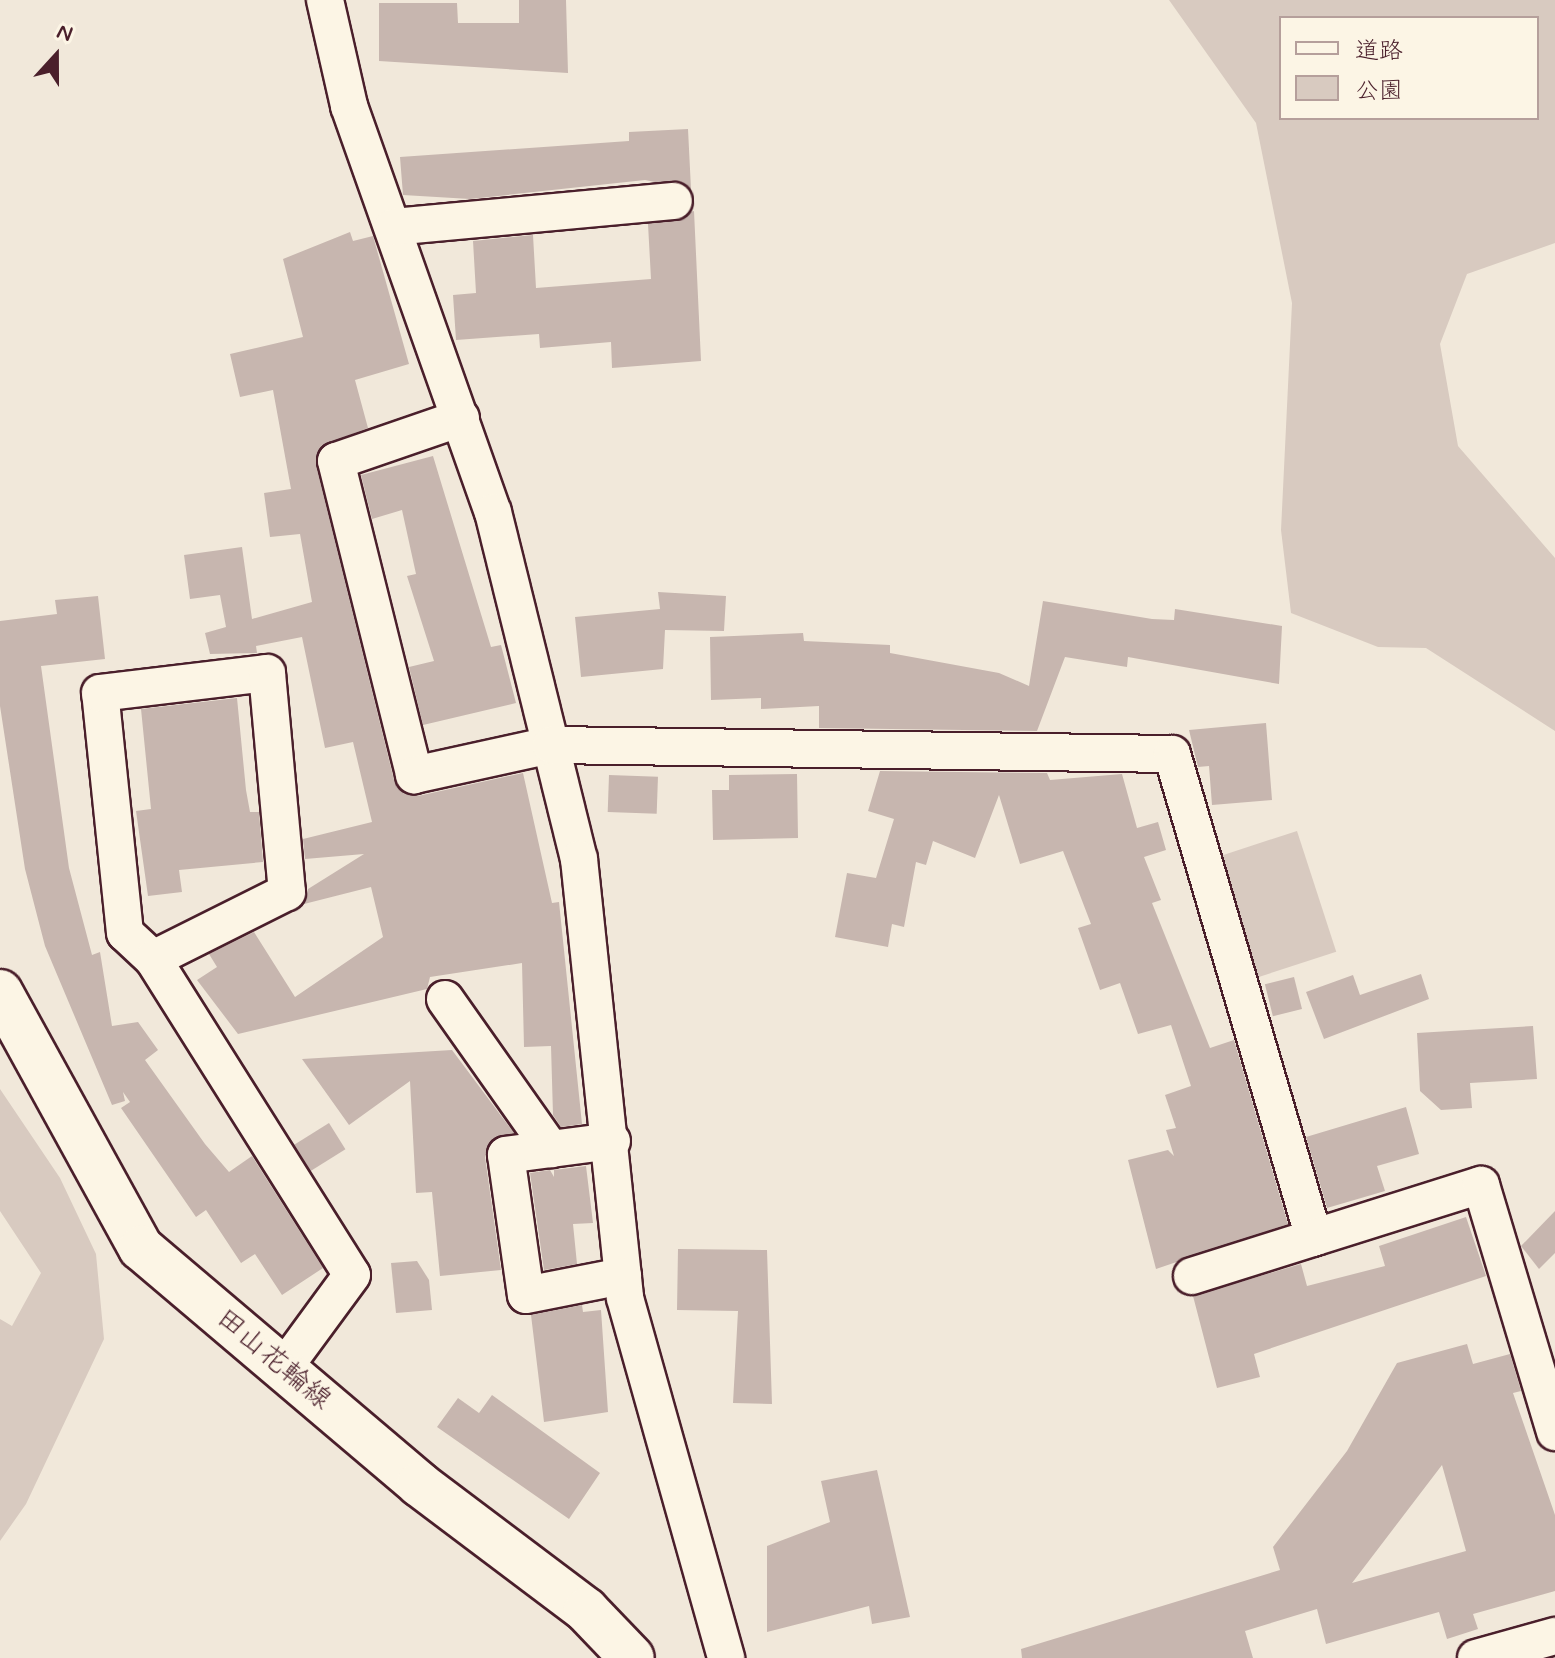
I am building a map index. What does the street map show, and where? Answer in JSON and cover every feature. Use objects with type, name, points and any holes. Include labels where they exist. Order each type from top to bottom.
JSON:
[{"type":"main road","name":"田山花輪線","points":[[0,992],[141,1248],[283,1369],[586,1610],[632,1658]]},
{"type":"street","points":[[325,0],[349,106],[493,512],[579,859],[612,1141],[623,1276],[726,1658]]},
{"type":"street","points":[[393,227],[674,201]]},
{"type":"street","points":[[461,418],[336,461],[414,775],[551,745],[1172,754],[1314,1238]]},
{"type":"street","points":[[153,959],[287,892],[267,673],[100,693],[125,933],[153,959],[352,1275],[283,1369]]},
{"type":"street","points":[[445,999],[551,1149]]},
{"type":"street","points":[[612,1141],[506,1155],[526,1295],[623,1276]]},
{"type":"street","points":[[1192,1276],[1481,1185],[1555,1432]]},
{"type":"street","points":[[1476,1658],[1555,1636]]},
{"type":"green space","points":[[1169,0],[1555,0],[1555,243],[1467,274],[1440,344],[1458,446],[1555,558],[1555,731],[1426,648],[1378,647],[1291,613],[1281,530],[1292,303],[1256,123]]},
{"type":"green space","points":[[1297,831],[1336,952],[1257,977],[1218,857]]},
{"type":"green space","points":[[0,1089],[60,1178],[96,1254],[104,1339],[26,1504],[0,1541],[0,1319],[12,1326],[41,1273],[0,1211]]},
{"type":"building","points":[[519,0],[566,0],[568,73],[379,61],[379,3],[457,3],[458,23],[519,23]]},
{"type":"building","points":[[688,129],[691,189],[645,180],[470,199],[403,195],[400,157],[629,141],[629,132]]},
{"type":"building","points":[[694,211],[701,361],[612,368],[611,342],[540,348],[539,334],[456,340],[453,295],[476,293],[473,241],[533,235],[536,288],[651,279],[648,224]]},
{"type":"building","points":[[350,232],[353,241],[373,236],[409,364],[355,380],[368,428],[321,446],[316,465],[394,780],[404,794],[418,796],[523,773],[552,903],[559,902],[582,1124],[561,1127],[553,1115],[551,1046],[524,1047],[522,963],[430,977],[427,989],[238,1034],[197,980],[217,967],[209,954],[254,932],[295,997],[383,937],[371,887],[304,904],[308,889],[364,854],[305,859],[303,839],[372,822],[353,742],[325,748],[302,637],[256,646],[257,653],[210,654],[205,633],[226,627],[220,595],[190,599],[184,555],[242,547],[252,619],[312,602],[300,534],[270,537],[264,493],[291,489],[273,390],[240,397],[230,354],[303,337],[283,259]]},
{"type":"building","points":[[433,456],[491,647],[501,645],[516,703],[423,725],[409,667],[434,661],[407,576],[416,574],[402,510],[372,519],[361,475]]},
{"type":"building","points":[[658,592],[726,596],[724,631],[665,630],[663,669],[581,677],[575,617],[660,609]]},
{"type":"building","points":[[98,596],[105,659],[41,666],[69,868],[92,955],[100,952],[112,1026],[138,1022],[158,1050],[145,1060],[205,1144],[229,1172],[252,1156],[323,1268],[282,1295],[255,1254],[241,1263],[206,1210],[196,1217],[121,1108],[130,1102],[123,1092],[125,1101],[112,1105],[45,946],[25,869],[0,706],[0,621],[57,614],[55,600]]},
{"type":"building","points":[[1043,601],[1152,619],[1174,620],[1175,609],[1282,626],[1279,684],[1128,657],[1127,667],[1065,657],[1037,731],[819,728],[819,706],[761,709],[761,698],[711,700],[710,637],[803,633],[804,641],[890,645],[890,653],[999,673],[1029,686]]},
{"type":"building","points":[[237,698],[246,790],[250,812],[259,812],[263,862],[179,870],[182,892],[148,896],[136,811],[151,809],[141,709]]},
{"type":"building","points":[[1266,723],[1272,800],[1212,805],[1209,766],[1198,767],[1189,730]]},
{"type":"building","points":[[880,771],[1047,773],[1050,780],[1122,774],[1137,828],[1158,822],[1166,850],[1144,857],[1161,900],[1152,903],[1210,1048],[1234,1040],[1288,1224],[1156,1269],[1128,1160],[1168,1150],[1174,1156],[1166,1130],[1176,1128],[1165,1095],[1191,1086],[1171,1025],[1138,1034],[1120,983],[1100,990],[1078,928],[1091,924],[1063,851],[1020,864],[999,795],[975,858],[933,841],[926,865],[916,862],[904,927],[892,924],[888,947],[835,937],[847,873],[876,878],[894,819],[868,811]]},
{"type":"building","points":[[797,774],[798,838],[713,840],[712,790],[729,790],[729,775]]},
{"type":"building","points":[[609,775],[658,777],[657,814],[608,812]]},
{"type":"building","points":[[1421,974],[1429,999],[1324,1039],[1306,992],[1353,975],[1360,995]]},
{"type":"building","points":[[1294,977],[1302,1009],[1273,1016],[1265,984]]},
{"type":"building","points":[[1533,1026],[1537,1079],[1470,1083],[1472,1108],[1441,1110],[1420,1091],[1417,1033]]},
{"type":"building","points":[[452,1050],[514,1133],[493,1139],[485,1157],[501,1270],[440,1276],[432,1192],[416,1193],[410,1081],[349,1125],[302,1059]]},
{"type":"building","points":[[1406,1107],[1419,1154],[1377,1166],[1385,1191],[1327,1208],[1306,1137]]},
{"type":"building","points":[[329,1123],[345,1149],[311,1171],[294,1145]]},
{"type":"building","points":[[586,1166],[593,1223],[573,1224],[577,1264],[544,1270],[530,1173],[550,1170],[554,1177],[554,1170]]},
{"type":"building","points":[[1555,1211],[1555,1253],[1539,1269],[1521,1246]]},
{"type":"building","points":[[1466,1217],[1486,1276],[1254,1354],[1260,1377],[1217,1388],[1193,1296],[1301,1264],[1307,1286],[1385,1266],[1379,1246]]},
{"type":"building","points":[[678,1249],[767,1250],[772,1404],[733,1403],[738,1311],[677,1310]]},
{"type":"building","points":[[417,1261],[429,1280],[432,1310],[396,1313],[391,1263]]},
{"type":"building","points":[[582,1305],[583,1312],[601,1310],[608,1412],[544,1422],[531,1315]]},
{"type":"building","points":[[1467,1344],[1473,1364],[1510,1354],[1521,1391],[1513,1393],[1555,1515],[1555,1591],[1473,1614],[1478,1629],[1447,1639],[1439,1612],[1326,1644],[1317,1609],[1245,1631],[1253,1658],[1022,1658],[1021,1649],[1280,1570],[1273,1547],[1347,1451],[1397,1363]],"holes":[[[1442,1465],[1466,1551],[1352,1583]]]},
{"type":"building","points":[[492,1395],[600,1473],[569,1519],[437,1427],[458,1398],[479,1413]]},
{"type":"building","points":[[877,1470],[910,1617],[872,1624],[869,1606],[767,1632],[767,1546],[830,1522],[821,1481]]}]
